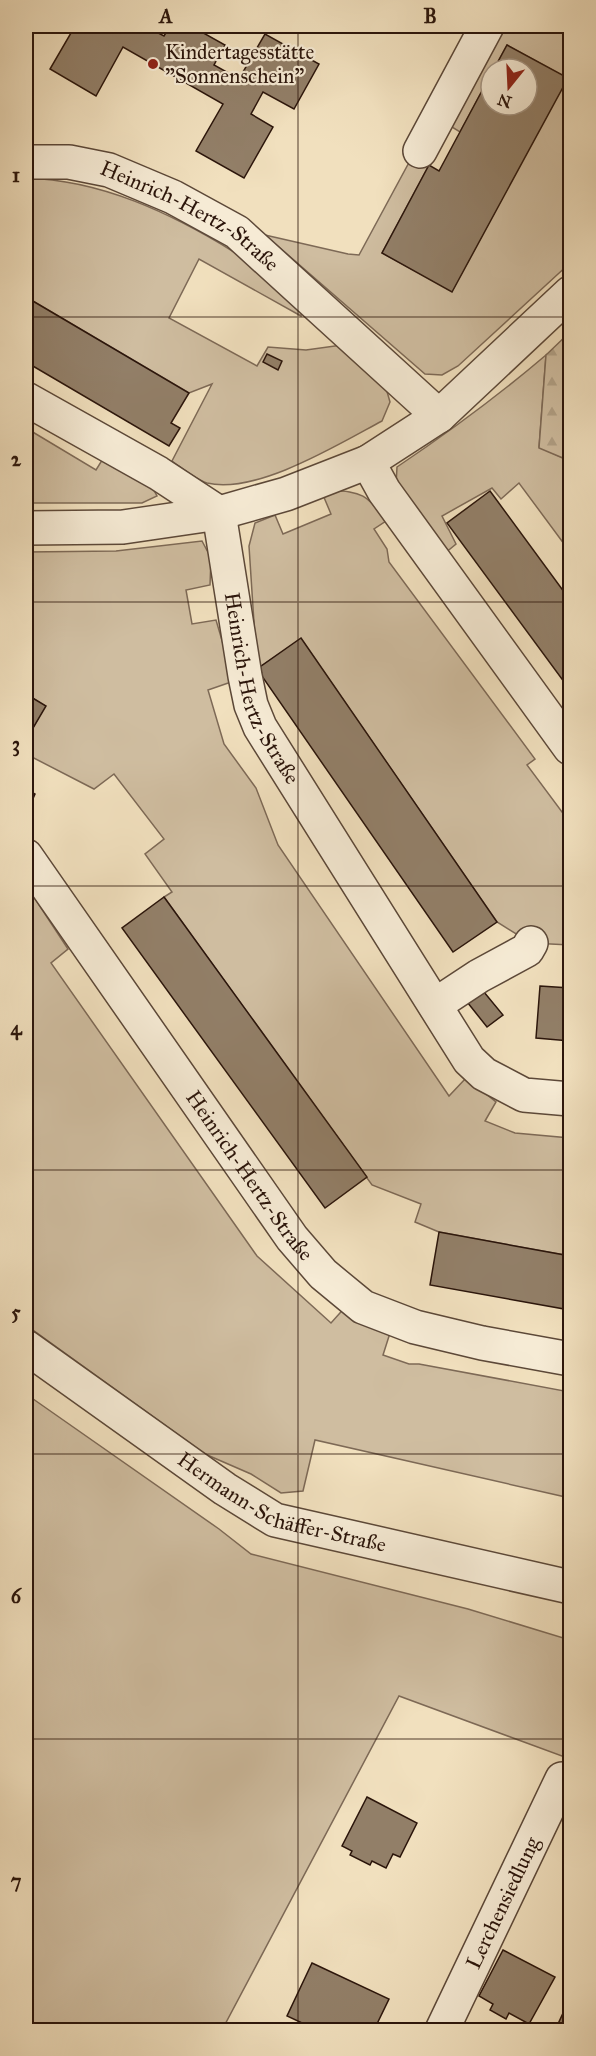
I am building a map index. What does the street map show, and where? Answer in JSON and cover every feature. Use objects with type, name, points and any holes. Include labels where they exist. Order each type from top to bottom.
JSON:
[{"type":"street","points":[[420,151],[487,26]]},
{"type":"street","name":"Heinrich-Hertz-Straße","points":[[26,162],[69,162],[109,170],[173,197],[237,232],[439,416]]},
{"type":"street","points":[[26,528],[123,527],[219,513],[286,494],[368,462],[439,416],[570,293]]},
{"type":"street","points":[[26,399],[158,473],[219,513]]},
{"type":"street","points":[[368,462],[384,491],[570,748]]},
{"type":"street","name":"Heinrich-Hertz-Straße","points":[[219,513],[245,676],[251,705],[260,728],[469,1060],[484,1074],[524,1095],[570,1100]]},
{"type":"street","name":"Heinrich-Hertz-Straße","points":[[26,856],[286,1228],[323,1274],[363,1307],[415,1327],[482,1343],[570,1359]]},
{"type":"street","points":[[435,1005],[479,976],[527,950],[531,943]]},
{"type":"street","name":"Hermann-Schäffer-Straße","points":[[26,1347],[225,1489],[276,1520],[570,1587]]},
{"type":"street","name":"Lerchensiedlung","points":[[447,2029],[562,1779]]},
{"type":"green space","points":[[500,26],[570,26],[570,263],[458,366],[442,375],[425,374],[265,235],[359,255],[412,157],[429,165],[382,253],[452,291],[567,78],[539,63],[539,57],[529,57],[507,45],[500,57],[483,57]]},
{"type":"green space","points":[[479,65],[479,96],[460,132],[447,124]]},
{"type":"green space","points":[[26,178],[81,185],[134,201],[185,224],[234,252],[303,306],[301,316],[199,259],[169,318],[257,366],[268,347],[306,350],[342,345],[386,388],[390,402],[382,421],[321,454],[273,475],[249,482],[227,485],[207,483],[189,474],[172,461],[212,384],[189,393],[26,297]]},
{"type":"green space","points":[[570,332],[570,411],[566,429],[570,434],[570,461],[539,448],[546,355]]},
{"type":"green space","points":[[546,355],[539,447],[570,461],[570,552],[519,483],[501,499],[492,488],[442,516],[456,544],[444,554],[396,485],[397,467],[473,413]]},
{"type":"green space","points":[[26,428],[96,470],[104,457],[151,485],[157,496],[142,503],[26,503]]},
{"type":"green space","points":[[330,490],[363,496],[374,505],[386,521],[374,529],[387,549],[389,562],[535,759],[527,765],[562,812],[570,806],[570,945],[531,943],[497,922],[301,639],[257,669],[249,546],[255,523],[275,515],[283,534],[331,514],[323,495]]},
{"type":"green space","points":[[202,541],[211,558],[210,585],[186,590],[192,624],[216,620],[234,681],[208,690],[224,744],[256,788],[278,845],[449,1096],[466,1078],[496,1102],[485,1121],[515,1133],[570,1138],[570,1256],[439,1232],[415,1222],[421,1204],[372,1185],[164,897],[172,892],[145,854],[164,839],[114,774],[94,789],[26,754],[26,740],[45,706],[26,694],[26,552],[116,551]]},
{"type":"green space","points":[[26,885],[68,949],[51,963],[257,1256],[331,1323],[348,1304],[390,1333],[383,1355],[409,1364],[570,1392],[570,1498],[315,1440],[303,1491],[281,1493],[251,1474],[205,1454],[26,1325]]},
{"type":"green space","points":[[26,1394],[219,1529],[251,1554],[468,1609],[570,1640],[570,1759],[399,1696],[222,2030],[26,2030]]},
{"type":"building","points":[[75,26],[86,26],[97,32],[101,26],[145,26],[164,36],[170,26],[191,26],[225,45],[214,65],[239,79],[265,34],[319,64],[294,109],[263,92],[251,114],[273,127],[244,178],[196,151],[223,104],[123,47],[96,96],[50,69]]},
{"type":"building","points":[[507,45],[529,57],[500,57]]},
{"type":"building","points":[[539,62],[568,78],[452,292],[382,253],[429,165],[439,171],[479,96],[479,117],[539,117]]},
{"type":"building","points":[[26,297],[189,393],[171,423],[180,428],[169,446],[26,362]]},
{"type":"building","points":[[267,354],[282,361],[278,370],[263,362]]},
{"type":"building","points":[[490,491],[570,600],[570,690],[447,523]]},
{"type":"building","points":[[301,638],[497,922],[453,952],[257,669]]},
{"type":"building","points":[[26,694],[46,706],[26,740]]},
{"type":"building","points":[[26,789],[35,794],[31,803],[26,800]]},
{"type":"building","points":[[164,897],[367,1177],[325,1208],[122,928]]},
{"type":"building","points":[[479,986],[503,1015],[487,1027],[464,998]]},
{"type":"building","points":[[540,986],[570,988],[570,1041],[536,1038]]},
{"type":"building","points":[[439,1232],[570,1256],[570,1310],[430,1285]]},
{"type":"building","points":[[367,1797],[417,1823],[400,1857],[393,1854],[386,1868],[372,1861],[370,1865],[350,1855],[352,1851],[342,1846]]},
{"type":"building","points":[[503,1950],[555,1977],[529,2024],[509,2013],[506,2019],[490,2010],[493,2004],[479,1996]]},
{"type":"building","points":[[312,1963],[389,1999],[374,2030],[317,2030],[287,2016]]},
{"type":"building","points":[[570,1998],[570,2030],[558,2024]]},
{"type":"place","name":"Kindertagesstätte \"Sonnenschein\"","points":[[153,64]]}]
